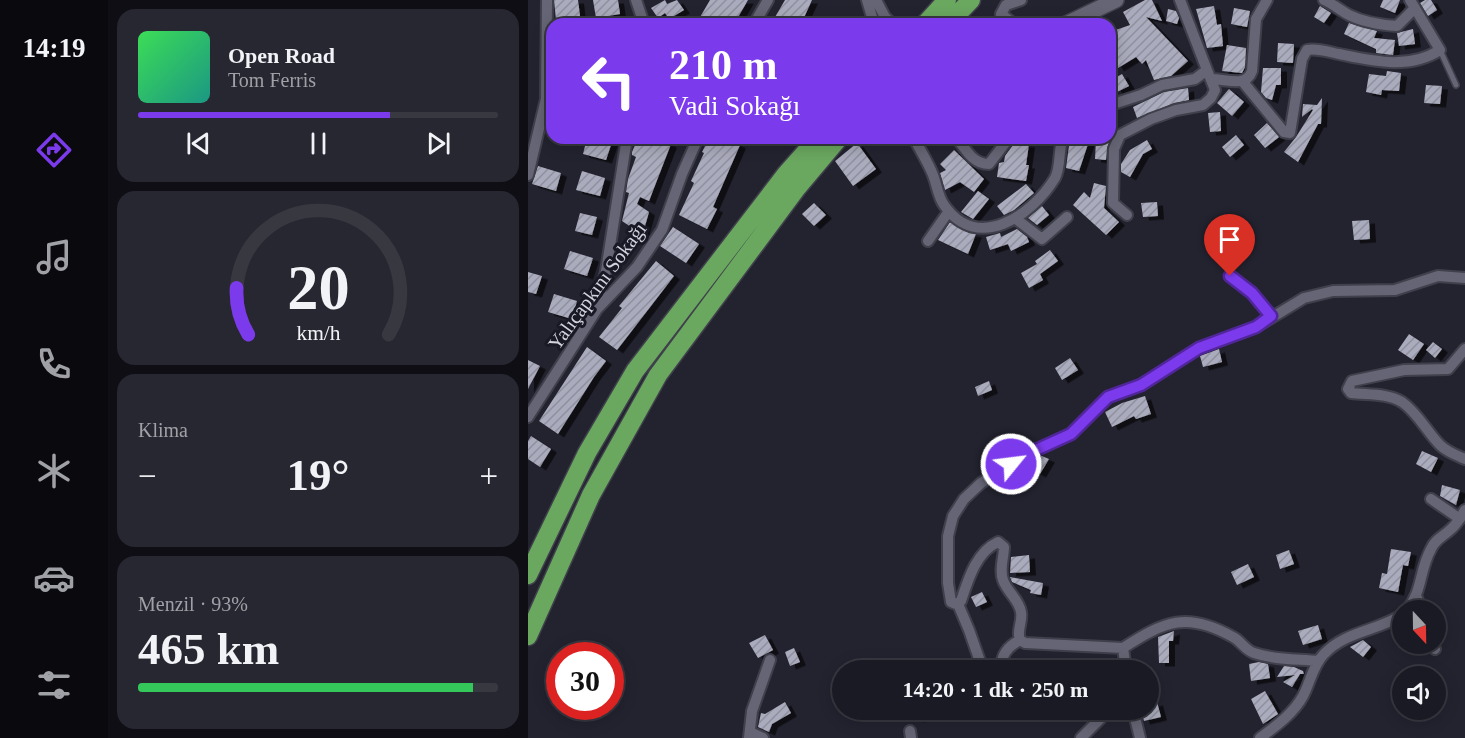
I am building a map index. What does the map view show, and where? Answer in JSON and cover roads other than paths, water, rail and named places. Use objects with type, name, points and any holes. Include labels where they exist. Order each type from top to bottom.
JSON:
[{"type":"highway","points":[[930,18],[947,0]]},
{"type":"highway","points":[[954,18],[971,0]]},
{"type":"highway","points":[[528,575],[588,453],[635,371],[786,174],[813,144]]},
{"type":"highway","points":[[528,636],[591,495],[658,375],[797,188],[835,144]]},
{"type":"main road","points":[[1090,18],[1116,0]]},
{"type":"street","points":[[547,0],[547,18]]},
{"type":"street","points":[[636,0],[642,18]]},
{"type":"street","points":[[758,18],[768,0]]},
{"type":"street","points":[[867,0],[872,18]]},
{"type":"street","points":[[876,0],[886,18]]},
{"type":"street","points":[[1002,18],[1006,5],[1021,0]]},
{"type":"street","points":[[1127,215],[1113,203],[1114,149],[1120,135],[1151,119],[1176,110],[1203,105],[1211,98],[1215,90],[1180,0]]},
{"type":"street","points":[[1243,82],[1250,78],[1256,19],[1267,0]]},
{"type":"street","points":[[1116,103],[1162,85],[1209,74],[1243,82],[1284,132],[1290,133],[1302,59],[1307,50],[1321,50],[1383,63],[1415,62],[1428,58],[1440,50],[1413,4],[1397,26],[1383,25],[1349,15],[1339,6],[1324,0]]},
{"type":"street","points":[[528,175],[546,99]]},
{"type":"street","points":[[597,309],[606,271],[626,144]]},
{"type":"street","name":"Yalıçapkını Sokağı","points":[[528,417],[597,309],[637,267],[662,230],[695,144]]},
{"type":"street","points":[[917,144],[933,175],[943,204],[959,222],[974,228],[993,227],[1016,219],[1044,194],[1056,176],[1062,144]]},
{"type":"street","points":[[962,144],[974,159],[981,164],[989,164],[1004,144]]},
{"type":"street","points":[[928,241],[949,211]]},
{"type":"street","points":[[1016,219],[1042,239],[1067,217]]},
{"type":"street","points":[[606,271],[625,280]]},
{"type":"street","points":[[1230,276],[1252,293],[1271,316]]},
{"type":"street","points":[[958,604],[951,603],[949,597],[948,536],[957,508],[972,490],[1027,454],[1071,434],[1108,397],[1141,385],[1199,348],[1256,327],[1271,316],[1316,294],[1395,290],[1438,276],[1465,278]]},
{"type":"street","points":[[1465,349],[1449,369],[1404,370],[1369,376],[1352,381],[1348,389],[1351,393],[1382,396],[1401,401],[1446,450],[1465,459]]},
{"type":"street","points":[[1417,598],[1424,566],[1431,548],[1451,530],[1463,515],[1431,499]]},
{"type":"street","points":[[958,604],[977,561],[993,545],[1001,543],[1004,550],[1001,571],[1003,582],[1017,601],[1021,611],[1022,621],[1018,634],[1020,640],[1025,643],[1123,648],[1153,628],[1175,621],[1202,622],[1237,639],[1254,653],[1318,661]]},
{"type":"street","points":[[958,604],[980,660]]},
{"type":"street","points":[[1260,738],[1286,718],[1302,697],[1318,661],[1334,645],[1350,635],[1392,619]]},
{"type":"street","points":[[1002,660],[1006,650],[1020,640]]},
{"type":"street","points":[[1123,648],[1125,660]]},
{"type":"street","points":[[763,738],[750,735],[752,711],[770,660]]},
{"type":"street","points":[[1081,738],[1099,720]]},
{"type":"street","points":[[1136,720],[1140,738]]},
{"type":"lane","points":[[1440,50],[1456,85]]}]
